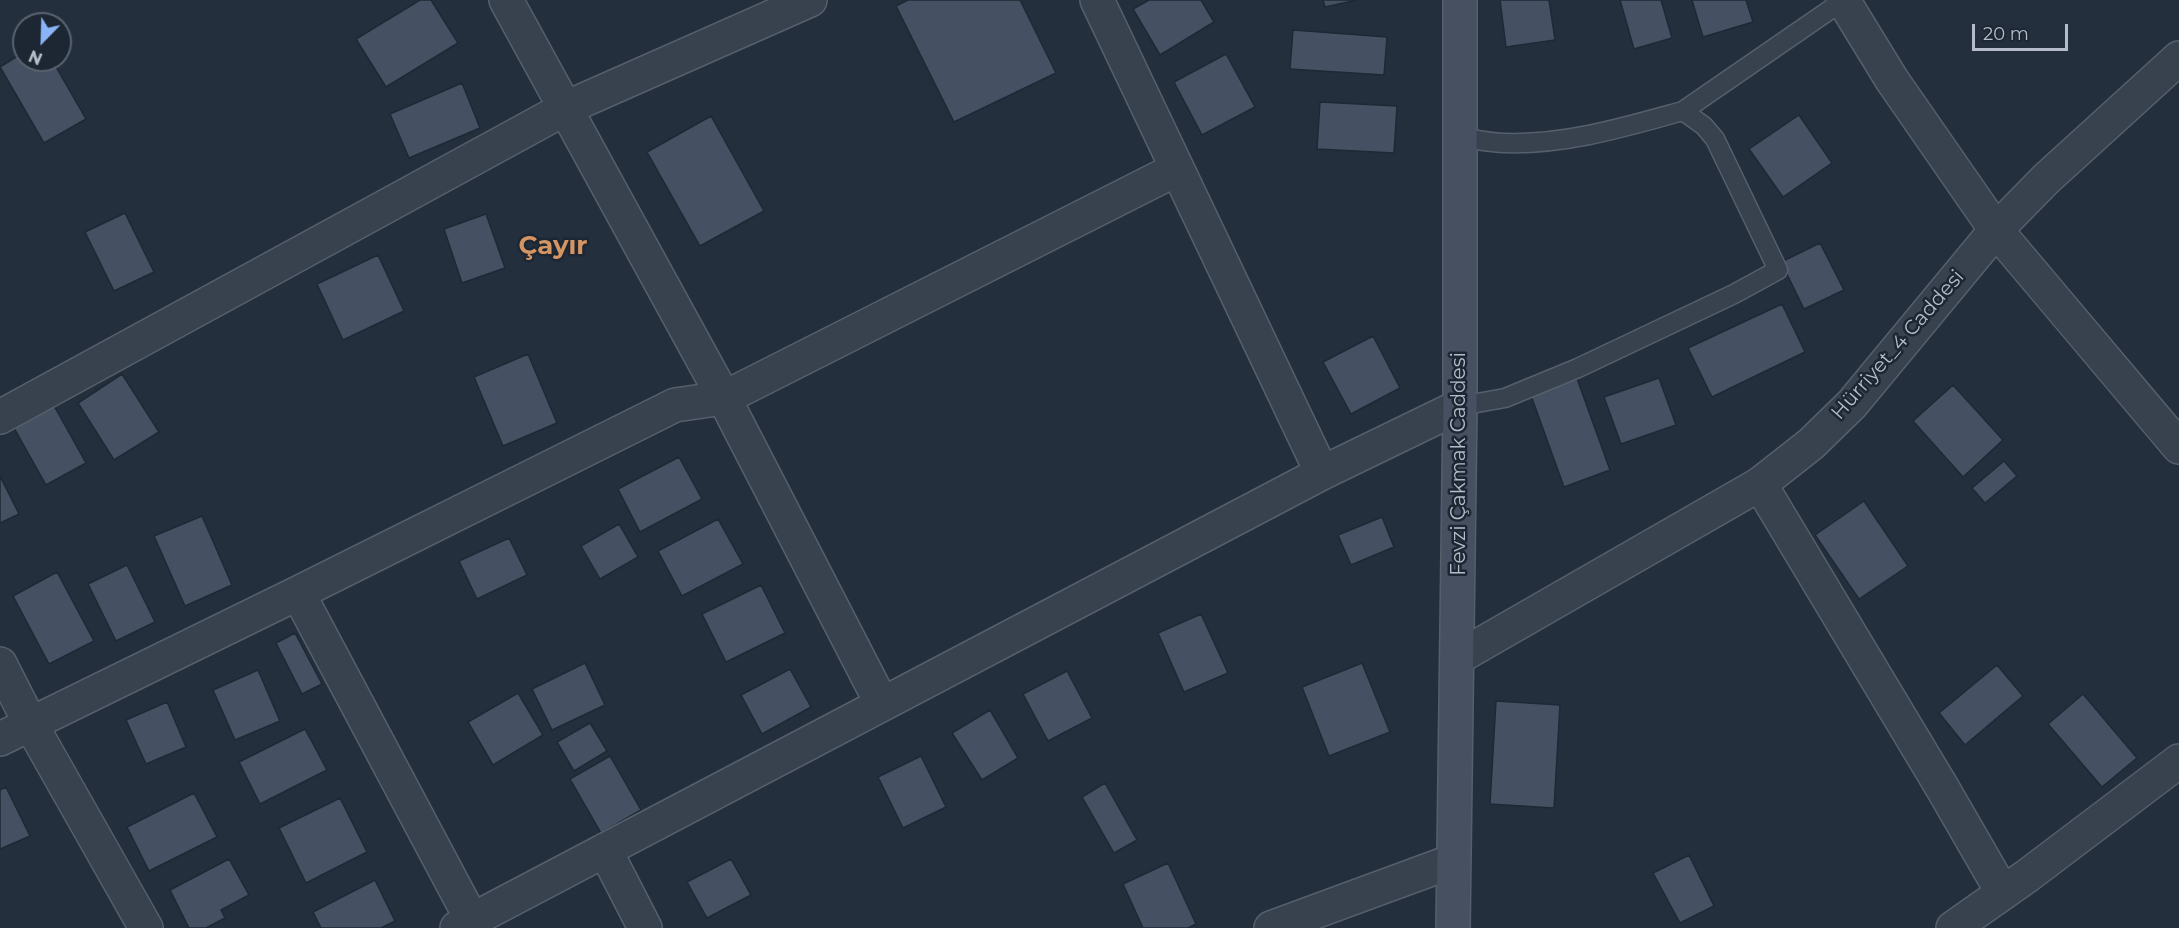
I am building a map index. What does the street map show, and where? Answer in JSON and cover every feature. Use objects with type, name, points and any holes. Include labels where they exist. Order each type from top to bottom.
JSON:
[{"type":"main road","name":"Fevzi Çakmak Caddesi","points":[[1453,928],[1460,406],[1460,0]]},
{"type":"street","points":[[506,0],[724,398],[882,704]]},
{"type":"street","points":[[0,417],[566,108],[810,0]]},
{"type":"street","points":[[1097,0],[1322,473]]},
{"type":"street","points":[[1844,0],[1892,80],[1996,230],[2179,447]]},
{"type":"street","name":"Hürriyet_4 Caddesi","points":[[1457,658],[1760,484],[1811,444],[1852,404],[1996,230],[2046,179],[2179,58]]},
{"type":"street","points":[[0,739],[298,594],[675,405],[724,398],[1178,169]]},
{"type":"street","points":[[298,594],[465,924],[1322,473],[1460,406]]},
{"type":"street","points":[[1760,484],[1943,789],[2002,893]]},
{"type":"street","points":[[0,664],[30,723],[146,928]]},
{"type":"street","points":[[1953,928],[2179,761]]},
{"type":"street","points":[[605,850],[645,928]]},
{"type":"street","points":[[1271,928],[1453,861]]},
{"type":"lane","points":[[1459,137],[1504,143],[1544,142],[1583,136],[1683,111],[1844,0]]},
{"type":"lane","points":[[1460,406],[1505,398],[1578,368],[1734,294],[1778,270],[1715,139],[1704,126],[1683,111]]},
{"type":"building","points":[[420,0],[431,0],[458,43],[386,87],[356,39]]},
{"type":"building","points":[[908,0],[1020,0],[1056,73],[954,122],[896,6]]},
{"type":"building","points":[[1149,0],[1201,0],[1214,22],[1160,55],[1133,9]]},
{"type":"building","points":[[1323,0],[1357,0],[1325,7]]},
{"type":"building","points":[[1500,0],[1549,0],[1555,40],[1506,47]]},
{"type":"building","points":[[1620,0],[1661,0],[1672,38],[1634,49]]},
{"type":"building","points":[[1692,0],[1746,0],[1753,22],[1703,37]]},
{"type":"building","points":[[1293,30],[1387,37],[1384,75],[1290,69]]},
{"type":"building","points":[[1226,54],[1255,107],[1202,135],[1174,82]]},
{"type":"building","points":[[12,60],[12,72],[59,72],[86,119],[44,143],[0,67]]},
{"type":"building","points":[[462,83],[480,128],[409,158],[390,114]]},
{"type":"building","points":[[1320,102],[1397,106],[1394,153],[1317,149]]},
{"type":"building","points":[[1799,115],[1832,163],[1783,197],[1749,149]]},
{"type":"building","points":[[711,116],[764,211],[700,246],[647,152]]},
{"type":"building","points":[[125,213],[154,272],[114,291],[85,232]]},
{"type":"building","points":[[486,214],[505,268],[462,283],[444,229]]},
{"type":"building","points":[[1820,243],[1844,290],[1804,309],[1781,262]]},
{"type":"building","points":[[378,255],[404,311],[343,340],[317,284]]},
{"type":"building","points":[[1782,304],[1805,352],[1712,397],[1688,348]]},
{"type":"building","points":[[1373,336],[1400,388],[1351,414],[1323,362]]},
{"type":"building","points":[[528,354],[557,423],[503,446],[474,377]]},
{"type":"building","points":[[1575,373],[1610,470],[1564,487],[1529,390]]},
{"type":"building","points":[[122,374],[159,432],[114,460],[78,403]]},
{"type":"building","points":[[1659,378],[1676,425],[1621,444],[1604,397]]},
{"type":"building","points":[[1953,385],[2003,440],[1963,477],[1913,421]]},
{"type":"building","points":[[53,404],[86,463],[46,485],[13,426]]},
{"type":"building","points":[[679,457],[702,499],[640,532],[618,489]]},
{"type":"building","points":[[2004,461],[2017,476],[1985,503],[1972,488]]},
{"type":"building","points":[[0,476],[19,514],[0,523]]},
{"type":"building","points":[[1864,501],[1908,566],[1859,599],[1815,535]]},
{"type":"building","points":[[202,516],[232,585],[185,606],[154,536]]},
{"type":"building","points":[[1382,517],[1394,547],[1351,565],[1338,535]]},
{"type":"building","points":[[718,519],[743,564],[682,596],[658,551]]},
{"type":"building","points":[[619,524],[638,557],[600,579],[581,546]]},
{"type":"building","points":[[509,538],[527,575],[477,599],[459,561]]},
{"type":"building","points":[[127,565],[155,622],[116,641],[88,584]]},
{"type":"building","points":[[57,572],[94,641],[49,664],[13,596]]},
{"type":"building","points":[[761,585],[785,633],[726,662],[702,614]]},
{"type":"building","points":[[1201,614],[1228,673],[1184,692],[1158,633]]},
{"type":"building","points":[[295,633],[322,684],[302,694],[276,643]]},
{"type":"building","points":[[585,663],[605,705],[552,730],[532,689]]},
{"type":"building","points":[[1362,663],[1390,732],[1329,756],[1302,687]]},
{"type":"building","points":[[1997,665],[2023,696],[1965,745],[1939,713]]},
{"type":"building","points":[[790,669],[811,707],[762,734],[741,695]]},
{"type":"building","points":[[258,670],[280,721],[235,740],[213,690]]},
{"type":"building","points":[[1067,671],[1092,718],[1048,741],[1023,694]]},
{"type":"building","points":[[518,693],[543,735],[493,765],[468,722]]},
{"type":"building","points":[[2083,694],[2137,758],[2102,787],[2048,724]]},
{"type":"building","points":[[1496,701],[1560,705],[1554,808],[1490,804]]},
{"type":"building","points":[[167,702],[186,747],[146,764],[126,720]]},
{"type":"building","points":[[990,710],[1018,758],[982,780],[952,733]]},
{"type":"building","points":[[590,723],[607,751],[574,771],[557,742]]},
{"type":"building","points":[[305,729],[327,770],[260,804],[239,762]]},
{"type":"building","points":[[610,756],[641,810],[601,833],[570,779]]},
{"type":"building","points":[[921,756],[946,807],[903,828],[878,777]]},
{"type":"building","points":[[1105,783],[1137,840],[1114,853],[1082,797]]},
{"type":"building","points":[[6,787],[30,836],[0,849],[0,790]]},
{"type":"building","points":[[194,793],[217,837],[149,871],[127,827]]},
{"type":"building","points":[[340,798],[367,852],[306,883],[279,828]]},
{"type":"building","points":[[1689,855],[1714,906],[1680,923],[1653,873]]},
{"type":"building","points":[[229,859],[249,895],[221,910],[225,918],[206,928],[189,928],[170,890]]},
{"type":"building","points":[[731,859],[751,895],[707,918],[687,882]]},
{"type":"building","points":[[1168,863],[1196,924],[1188,928],[1143,928],[1123,884]]},
{"type":"building","points":[[375,880],[395,921],[381,928],[321,928],[313,912]]},
{"type":"district","name":"Çayır","points":[[553,246]]}]
